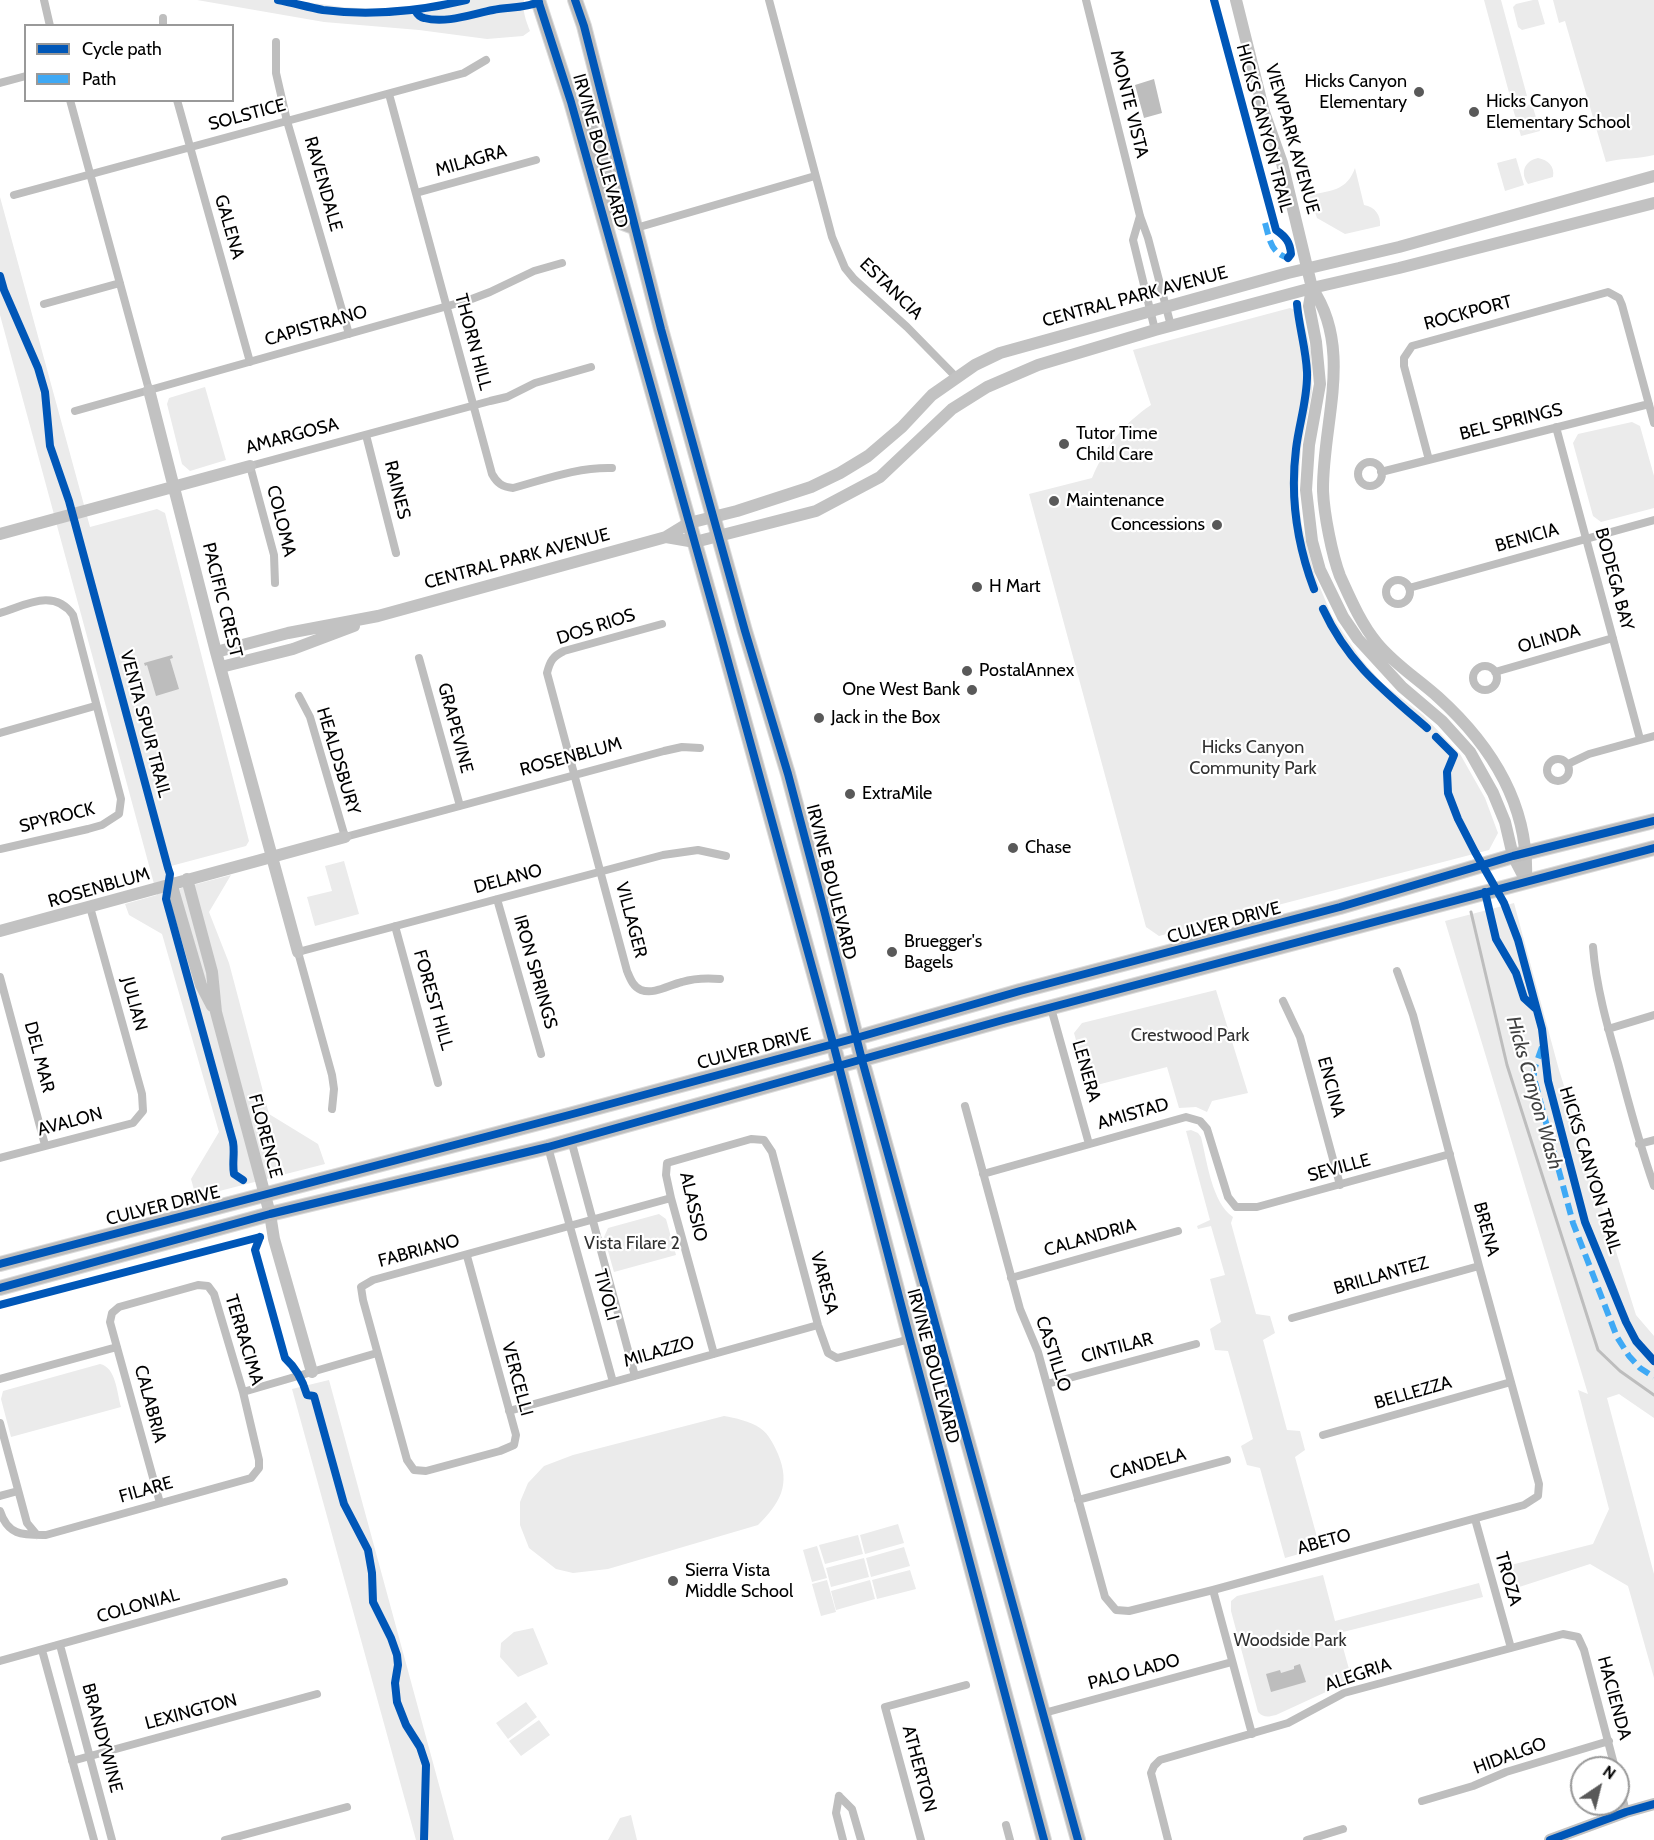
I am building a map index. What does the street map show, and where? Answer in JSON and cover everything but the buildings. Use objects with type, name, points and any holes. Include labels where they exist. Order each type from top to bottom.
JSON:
[{"type":"main road","name":"IRVINE BOULEVARD","points":[[538,0],[574,113],[833,1043],[1044,1840]]},
{"type":"main road","name":"IRVINE BOULEVARD","points":[[575,0],[584,26],[661,329],[788,774],[856,1038],[1078,1840]]},
{"type":"main road","points":[[574,113],[585,120],[593,133],[618,218],[623,223],[636,228]]},
{"type":"main road","name":"CULVER DRIVE","points":[[0,1264],[856,1038],[1031,988],[1340,908],[1517,852],[1654,821]]},
{"type":"main road","name":"CULVER DRIVE","points":[[0,1288],[270,1214],[548,1147],[1004,1020],[1654,848]]},
{"type":"street","points":[[44,0],[50,24]]},
{"type":"street","name":"ESTANCIA","points":[[769,0],[831,237],[845,268],[877,302],[907,327],[956,377]]},
{"type":"street","name":"MONTE VISTA","points":[[1086,0],[1140,216],[1171,326]]},
{"type":"street","name":"VIEWPARK AVENUE","points":[[1236,0],[1264,112],[1282,163],[1312,288],[1309,306],[1316,342],[1320,384],[1309,445],[1306,490],[1312,541],[1320,570],[1348,624],[1375,660],[1442,721],[1470,752],[1493,793],[1517,852]]},
{"type":"street","name":"RAVENDALE","points":[[276,42],[274,55],[276,73],[287,121],[349,334]]},
{"type":"street","name":"SOLSTICE","points":[[14,195],[464,74],[486,60]]},
{"type":"street","points":[[0,83],[24,77]]},
{"type":"street","name":"THORN HILL","points":[[389,94],[492,474],[496,481],[504,487],[513,488],[577,470],[595,467],[612,468]]},
{"type":"street","name":"PACIFIC CREST","points":[[71,102],[175,487],[216,651],[332,1076],[334,1089],[332,1108]]},
{"type":"street","name":"GALENA","points":[[178,102],[250,362]]},
{"type":"street","name":"MILAGRA","points":[[416,193],[536,160]]},
{"type":"street","points":[[636,228],[815,177]]},
{"type":"street","name":"CENTRAL PARK AVENUE","points":[[216,651],[288,633],[378,616],[666,537],[689,523],[737,511],[812,487],[868,456],[902,427],[932,395],[956,377],[1000,353],[1308,268],[1399,247],[1654,177]]},
{"type":"street","name":"CENTRAL PARK AVENUE","points":[[666,537],[695,542],[816,511],[880,477],[952,409],[987,387],[1038,365],[1155,330],[1312,288],[1654,203]]},
{"type":"street","name":"MONTE VISTA","points":[[1140,216],[1134,240],[1155,330]]},
{"type":"street","name":"CAPISTRANO","points":[[75,411],[447,307],[562,263]]},
{"type":"street","points":[[44,304],[120,283]]},
{"type":"street","name":"VIEWPARK AVENUE","points":[[1312,288],[1323,304],[1332,347],[1335,376],[1323,493],[1332,545],[1340,574],[1362,621],[1377,644],[1466,723],[1490,755],[1500,771],[1520,823],[1517,852]]},
{"type":"street","name":"ROCKPORT","points":[[1429,460],[1404,366],[1404,358],[1412,346],[1608,292],[1619,298],[1622,305],[1649,404]]},
{"type":"street","name":"AMARGOSA","points":[[0,534],[507,396],[535,383],[591,367]]},
{"type":"street","points":[[1649,404],[1654,423]]},
{"type":"street","name":"BEL SPRINGS","points":[[1381,472],[1649,404]]},
{"type":"street","name":"BODEGA BAY","points":[[1556,427],[1640,739]]},
{"type":"street","name":"RAINES","points":[[366,435],[396,553]]},
{"type":"street","name":"COLOMA","points":[[250,466],[274,555],[275,584]]},
{"type":"street","name":"BENICIA","points":[[1409,588],[1654,520]]},
{"type":"street","points":[[1330,593],[1345,586]]},
{"type":"street","points":[[0,613],[46,599],[65,604],[73,615],[96,706],[0,733]]},
{"type":"street","name":"CENTRAL PARK AVENUE","points":[[221,667],[293,649],[378,616]]},
{"type":"street","name":"DOS RIOS","points":[[576,775],[547,673],[549,663],[564,651],[662,624]]},
{"type":"street","name":"OLINDA","points":[[1495,672],[1613,638]]},
{"type":"street","name":"GRAPEVINE","points":[[419,658],[460,806]]},
{"type":"street","name":"HEALDSBURY","points":[[299,696],[310,717],[345,837]]},
{"type":"street","name":"SPYROCK","points":[[0,849],[95,828],[119,814],[121,799],[96,706]]},
{"type":"street","points":[[1568,764],[1589,753],[1654,736]]},
{"type":"street","name":"ROSENBLUM","points":[[0,931],[664,751],[682,747],[700,748]]},
{"type":"street","name":"VILLAGER","points":[[576,775],[627,971],[636,987],[643,991],[655,991],[683,981],[705,978],[720,979]]},
{"type":"street","name":"DELANO","points":[[298,952],[685,851],[698,850],[726,856]]},
{"type":"street","points":[[1517,852],[1526,881]]},
{"type":"street","name":"FLORENCE","points":[[186,879],[212,972],[216,1012],[270,1214],[274,1239],[312,1372]]},
{"type":"street","name":"FLORENCE","points":[[171,883],[201,985],[216,1012]]},
{"type":"street","name":"IRON SPRINGS","points":[[498,899],[541,1054]]},
{"type":"street","name":"JULIAN","points":[[90,907],[142,1094],[143,1111]]},
{"type":"street","name":"FOREST HILL","points":[[395,926],[438,1083]]},
{"type":"street","points":[[1593,947],[1595,969],[1608,1029],[1639,1144],[1654,1186]]},
{"type":"street","name":"BRENA","points":[[1397,971],[1413,1015],[1539,1484],[1538,1496]]},
{"type":"street","name":"DEL MAR","points":[[0,977],[45,1145]]},
{"type":"street","name":"ENCINA","points":[[1283,1001],[1300,1037],[1340,1185]]},
{"type":"street","name":"LENERA","points":[[1051,1008],[1089,1144]]},
{"type":"street","points":[[1608,1029],[1654,1015]]},
{"type":"street","name":"CASTILLO","points":[[965,1106],[1011,1278],[1020,1309],[1038,1352],[1105,1597],[1116,1610]]},
{"type":"street","name":"AVALON","points":[[0,1158],[133,1123],[143,1111]]},
{"type":"street","name":"AMISTAD","points":[[983,1174],[1186,1117],[1204,1124],[1211,1138],[1228,1197],[1236,1207]]},
{"type":"street","name":"ALASSIO","points":[[714,1354],[671,1198],[666,1175],[668,1163],[751,1139],[764,1140]]},
{"type":"street","name":"TIVOLI","points":[[571,1140],[635,1376]]},
{"type":"street","name":"VARESA","points":[[764,1140],[772,1152],[818,1325],[828,1353],[837,1358],[910,1339]]},
{"type":"street","points":[[1639,1144],[1654,1140]]},
{"type":"street","name":"TIVOLI","points":[[548,1147],[613,1382]]},
{"type":"street","name":"SEVILLE","points":[[1236,1207],[1257,1207],[1450,1154]]},
{"type":"street","name":"FABRIANO","points":[[414,1470],[407,1460],[363,1300],[362,1287],[373,1280],[671,1198]]},
{"type":"street","name":"CALANDRIA","points":[[1011,1278],[1178,1231]]},
{"type":"street","name":"VERCELLI","points":[[414,1470],[426,1471],[514,1445],[516,1435],[467,1256]]},
{"type":"street","name":"BRILLANTEZ","points":[[1292,1318],[1479,1266]]},
{"type":"street","name":"TERRACIMA","points":[[112,1313],[119,1307],[148,1298],[198,1285],[208,1286],[214,1294],[243,1392],[259,1468]]},
{"type":"street","name":"CALABRIA","points":[[112,1313],[110,1322],[160,1503]]},
{"type":"street","name":"MILAZZO","points":[[509,1411],[818,1325]]},
{"type":"street","name":"CINTILAR","points":[[1047,1384],[1196,1344]]},
{"type":"street","points":[[0,1379],[117,1347]]},
{"type":"street","points":[[243,1392],[377,1353]]},
{"type":"street","name":"BELLEZZA","points":[[1323,1435],[1511,1382]]},
{"type":"street","points":[[0,1422],[27,1523],[37,1535]]},
{"type":"street","name":"CANDELA","points":[[1078,1500],[1227,1460]]},
{"type":"street","name":"FILARE","points":[[0,1510],[6,1525],[14,1532],[23,1535],[46,1535],[251,1478],[259,1468]]},
{"type":"street","points":[[0,1496],[18,1491]]},
{"type":"street","name":"ABETO","points":[[1116,1610],[1129,1611],[1214,1590],[1524,1505],[1538,1496]]},
{"type":"street","name":"TROZA","points":[[1474,1519],[1511,1648]]},
{"type":"street","name":"COLONIAL","points":[[0,1661],[285,1582]]},
{"type":"street","points":[[1214,1590],[1252,1734]]},
{"type":"street","name":"ALEGRIA","points":[[1168,1840],[1151,1773],[1160,1760],[1288,1723],[1344,1694],[1563,1634],[1578,1637]]},
{"type":"street","name":"HACIENDA","points":[[1578,1637],[1584,1650],[1612,1756]]},
{"type":"street","name":"BRANDYWINE","points":[[60,1645],[112,1840]]},
{"type":"street","name":"BRANDYWINE","points":[[42,1650],[94,1840]]},
{"type":"street","name":"PALO LADO","points":[[1044,1713],[1232,1662]]},
{"type":"street","name":"ATHERTON","points":[[921,1840],[885,1707],[966,1685]]},
{"type":"street","name":"LEXINGTON","points":[[72,1761],[317,1694]]},
{"type":"street","name":"HIDALGO","points":[[1422,1801],[1473,1786],[1506,1772],[1609,1741]]},
{"type":"street","points":[[843,1840],[836,1813],[839,1796],[852,1809],[861,1840]]},
{"type":"street","points":[[1630,1811],[1654,1804]]},
{"type":"street","points":[[225,1840],[347,1807]]},
{"type":"street","points":[[1550,1840],[1615,1816]]},
{"type":"street","points":[[1006,1825],[1010,1840]]},
{"type":"street","points":[[1307,1840],[1343,1829]]},
{"type":"green space","points":[[197,0],[292,0],[375,9],[429,5],[453,0],[524,0],[524,12],[530,31],[523,36],[487,39],[419,30],[324,22]]},
{"type":"green space","points":[[1484,0],[1501,0],[1527,96],[1511,100]]},
{"type":"green space","points":[[1538,0],[1545,24],[1522,30],[1518,27],[1513,7],[1516,4]]},
{"type":"green space","points":[[1553,0],[1654,0],[1654,155],[1606,162],[1565,21],[1559,23]]},
{"type":"green space","points":[[1532,104],[1540,131],[1521,136],[1513,109]]},
{"type":"green space","points":[[1516,158],[1524,185],[1505,191],[1497,163]]},
{"type":"green space","points":[[1538,158],[1550,164],[1553,177],[1528,184],[1524,176],[1525,168],[1529,162]]},
{"type":"green space","points":[[1355,168],[1364,205],[1376,212],[1380,226],[1345,234],[1317,218],[1309,195],[1337,189],[1352,176]]},
{"type":"green space","points":[[0,197],[90,527],[157,509],[165,513],[249,841],[246,846],[171,866],[178,889],[231,875],[209,912],[229,963],[269,1114],[318,1144],[325,1164],[196,1197],[191,1179],[219,1132],[162,934],[129,915],[125,904],[157,895],[0,315]]},
{"type":"green space","name":"Hicks Canyon Community Park","points":[[1290,308],[1302,313],[1311,352],[1312,392],[1301,448],[1298,496],[1302,526],[1315,576],[1332,616],[1361,659],[1381,682],[1423,715],[1460,754],[1485,798],[1498,833],[1489,850],[1159,936],[1146,927],[1029,494],[1092,478],[1103,456],[1123,428],[1151,405],[1133,350]]},
{"type":"green space","points":[[205,387],[226,460],[190,471],[182,464],[167,404],[169,398]]},
{"type":"green space","points":[[1632,422],[1640,426],[1654,476],[1654,508],[1601,522],[1593,516],[1573,443],[1578,434]]},
{"type":"green space","points":[[344,861],[359,914],[315,926],[307,897],[332,891],[325,866]]},
{"type":"green space","points":[[1514,903],[1559,1070],[1636,1315],[1654,1336],[1654,1418],[1619,1394],[1607,1398],[1654,1574],[1654,1678],[1628,1586],[1590,1564],[1510,1590],[1503,1567],[1593,1544],[1609,1509],[1578,1390],[1588,1394],[1445,921]]},
{"type":"green space","name":"Crestwood Park","points":[[1216,990],[1248,1093],[1212,1101],[1207,1112],[1196,1107],[1179,1108],[1167,1067],[1089,1087],[1074,1033],[1082,1023]]},
{"type":"green space","points":[[1191,1130],[1201,1137],[1215,1192],[1226,1211],[1233,1217],[1231,1223],[1256,1314],[1270,1316],[1275,1333],[1263,1340],[1287,1430],[1300,1431],[1305,1450],[1295,1457],[1320,1548],[1285,1558],[1260,1468],[1247,1465],[1241,1446],[1253,1439],[1228,1351],[1215,1350],[1210,1329],[1221,1322],[1210,1279],[1225,1275],[1211,1226],[1198,1229],[1197,1226],[1210,1220],[1186,1131]]},
{"type":"green space","name":"Vista Filare 2","points":[[659,1214],[666,1219],[676,1255],[614,1272],[604,1237],[608,1228]]},
{"type":"green space","points":[[100,1364],[113,1375],[121,1407],[11,1437],[1,1399],[3,1391]]},
{"type":"green space","points":[[329,1380],[454,1840],[416,1840],[292,1389]]},
{"type":"green space","points":[[724,1416],[747,1422],[763,1430],[773,1443],[782,1465],[781,1493],[772,1509],[758,1525],[608,1569],[573,1573],[556,1569],[529,1548],[520,1525],[520,1502],[528,1483],[544,1466],[573,1455]]},
{"type":"green space","points":[[898,1524],[904,1543],[865,1554],[860,1535]]},
{"type":"green space","points":[[858,1535],[863,1554],[825,1564],[819,1545]]},
{"type":"green space","points":[[817,1546],[827,1578],[812,1582],[803,1550]]},
{"type":"green space","points":[[904,1547],[910,1566],[871,1577],[866,1558]]},
{"type":"green space","points":[[864,1558],[869,1577],[831,1587],[826,1568]]},
{"type":"green space","points":[[910,1570],[916,1589],[877,1599],[872,1580]]},
{"type":"green space","name":"Woodside Park","points":[[1323,1575],[1335,1621],[1479,1583],[1483,1597],[1339,1633],[1352,1680],[1276,1715],[1268,1717],[1262,1715],[1258,1712],[1231,1611],[1231,1601],[1237,1596]]},
{"type":"green space","points":[[827,1580],[836,1612],[821,1616],[812,1584]]},
{"type":"green space","points":[[870,1580],[875,1599],[836,1610],[831,1591]]},
{"type":"green space","points":[[533,1628],[548,1664],[518,1677],[500,1657],[501,1643],[514,1632]]},
{"type":"green space","points":[[526,1702],[537,1717],[508,1739],[496,1723]]},
{"type":"green space","points":[[539,1720],[550,1735],[521,1756],[509,1741]]},
{"type":"green space","points":[[631,1815],[637,1840],[608,1840],[620,1818]]},
{"type":"shaded area","points":[[1154,79],[1162,113],[1144,118],[1135,85]]},
{"type":"shaded area","points":[[172,655],[173,658],[170,659],[179,689],[156,696],[147,665],[145,666],[144,663]]},
{"type":"shaded area","points":[[1300,1664],[1306,1682],[1271,1692],[1266,1674],[1280,1670],[1281,1673],[1294,1669],[1294,1666]]},
{"type":"waterway","name":"Hicks Canyon Wash","points":[[1471,912],[1507,1065],[1598,1350],[1620,1371],[1654,1395]]},
{"type":"marked path","points":[[1265,223],[1274,249],[1288,258]]},
{"type":"marked path","points":[[1542,1047],[1534,1070],[1534,1078],[1573,1223],[1617,1337],[1640,1368],[1654,1377]]},
{"type":"cycle path","points":[[278,0],[323,10],[359,13],[413,10],[466,0]]},
{"type":"cycle path","points":[[538,0],[571,102],[833,1043],[1044,1840]]},
{"type":"cycle path","points":[[575,0],[584,26],[661,329],[745,631],[788,774],[862,1060],[1078,1840]]},
{"type":"cycle path","name":"HICKS CANYON TRAIL","points":[[1214,0],[1276,230],[1290,246],[1291,254],[1288,258]]},
{"type":"cycle path","points":[[415,10],[422,18],[441,20],[539,2]]},
{"type":"cycle path","name":"VENTA SPUR TRAIL","points":[[0,276],[38,368],[45,392],[50,446],[69,501],[170,874],[166,899],[233,1142],[234,1174],[243,1180]]},
{"type":"cycle path","points":[[1297,304],[1307,382],[1294,467],[1296,520],[1303,555],[1314,589]]},
{"type":"cycle path","points":[[1323,609],[1355,660],[1381,688],[1427,728]]},
{"type":"cycle path","name":"HICKS CANYON TRAIL","points":[[1436,737],[1454,755],[1447,772],[1448,793],[1458,819],[1504,903],[1518,940],[1542,1029],[1548,1081],[1585,1222],[1626,1322],[1636,1341],[1654,1361]]},
{"type":"cycle path","points":[[0,1264],[569,1115],[856,1038],[1020,991],[1340,907],[1513,856],[1654,821]]},
{"type":"cycle path","points":[[0,1288],[270,1214],[548,1147],[1003,1020],[1654,848]]},
{"type":"cycle path","points":[[1485,892],[1496,939],[1516,973],[1524,998],[1535,1008]]},
{"type":"cycle path","points":[[260,1237],[255,1250],[285,1358],[299,1375],[307,1395],[314,1396],[344,1504],[368,1550],[373,1602],[397,1655],[395,1683],[397,1702],[406,1725],[420,1747],[426,1765],[424,1840]]},
{"type":"cycle path","points":[[0,1305],[260,1237]]},
{"type":"cycle path","points":[[1550,1840],[1654,1804]]},
{"type":"place","name":"Hicks Canyon Elementary","points":[[1419,92]]},
{"type":"place","name":"Hicks Canyon Elementary School","points":[[1474,112]]},
{"type":"place","name":"Tutor Time Child Care","points":[[1064,444]]},
{"type":"place","name":"Maintenance","points":[[1054,501]]},
{"type":"place","name":"Concessions","points":[[1217,525]]},
{"type":"place","name":"H Mart","points":[[977,587]]},
{"type":"place","name":"PostalAnnex","points":[[967,671]]},
{"type":"place","name":"One West Bank","points":[[972,690]]},
{"type":"place","name":"Jack in the Box","points":[[819,718]]},
{"type":"place","name":"ExtraMile","points":[[850,794]]},
{"type":"place","name":"Chase","points":[[1013,848]]},
{"type":"place","name":"Bruegger's Bagels","points":[[892,952]]},
{"type":"place","name":"Sierra Vista Middle School","points":[[673,1581]]}]
